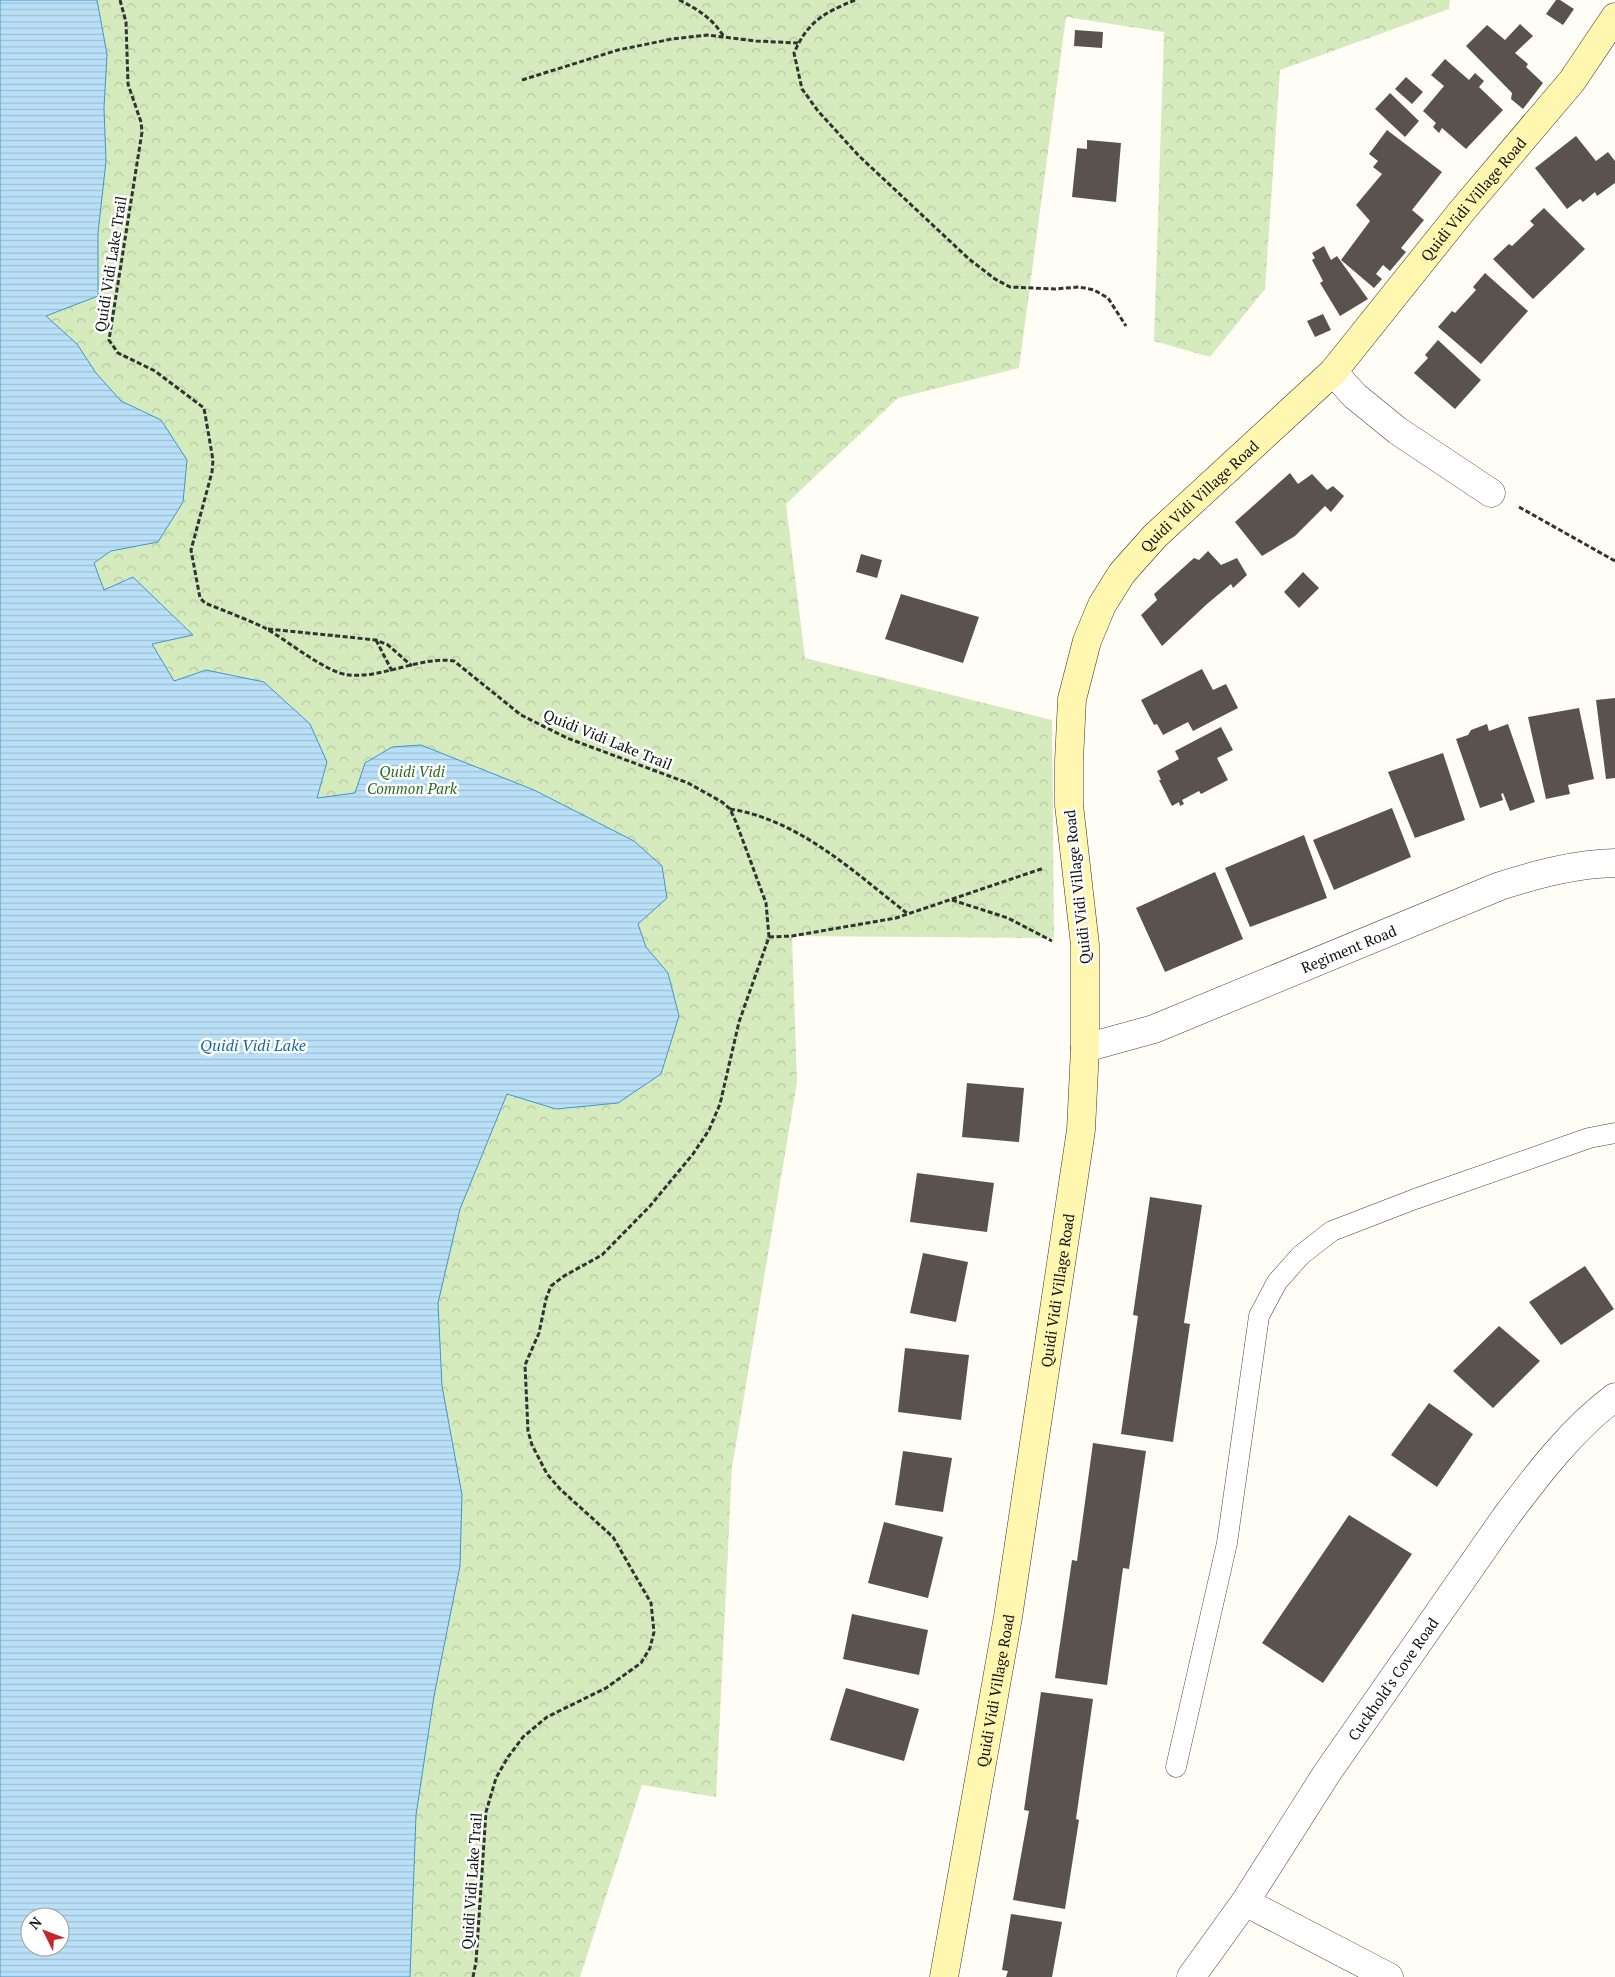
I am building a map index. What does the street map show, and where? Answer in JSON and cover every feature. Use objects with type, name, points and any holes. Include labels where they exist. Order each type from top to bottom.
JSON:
[{"type":"street","name":"Quidi Vidi Village Road","points":[[944,1977],[1008,1617],[1081,1130],[1085,1048],[1085,945],[1068,805],[1070,716],[1079,668],[1102,605],[1122,573],[1155,536],[1333,372],[1461,212],[1572,80],[1615,17]]},
{"type":"street","points":[[1333,372],[1355,396],[1398,431],[1492,493]]},
{"type":"street","name":"Regiment Road","points":[[1085,1048],[1154,1028],[1500,886],[1548,871],[1615,863]]},
{"type":"street","name":"Cuckhold's Cove Road","points":[[1191,1977],[1245,1902],[1333,1765],[1532,1480],[1568,1441],[1615,1397]]},
{"type":"street","points":[[1245,1902],[1389,1977]]},
{"type":"lane","points":[[1176,1767],[1227,1543],[1259,1316],[1277,1282],[1301,1255],[1332,1232],[1415,1199],[1589,1138],[1615,1133]]},
{"type":"path","name":"Quidi Vidi Lake Trail","points":[[120,0],[126,22],[126,76],[141,122],[142,132],[109,340],[118,353],[155,371],[204,408],[214,460],[191,550],[198,591],[205,603],[265,628],[326,665],[347,675],[378,674],[442,659],[454,662],[521,715],[533,722],[574,741],[688,783],[717,798],[730,809]]},
{"type":"path","points":[[679,0],[696,8],[717,25],[725,37]]},
{"type":"path","points":[[855,0],[818,18],[809,26],[794,53],[796,72],[802,89],[818,111],[859,156],[969,258],[995,279],[1010,286],[1055,290],[1078,287],[1094,290],[1108,298],[1126,326]]},
{"type":"path","points":[[522,80],[618,50],[707,35],[798,43]]},
{"type":"path","points":[[1492,493],[1538,516],[1615,561]]},
{"type":"path","points":[[265,628],[376,640],[388,645],[413,666]]},
{"type":"path","points":[[376,640],[392,671]]},
{"type":"path","points":[[730,809],[766,903],[769,937],[792,936],[908,915],[1042,868],[1076,864]]},
{"type":"path","points":[[730,809],[748,812],[767,819],[805,839],[849,866],[908,915]]},
{"type":"path","points":[[951,900],[1008,918],[1042,938],[1068,946],[1085,945]]},
{"type":"path","name":"Quidi Vidi Lake Trail","points":[[473,1977],[476,1962],[486,1812],[496,1778],[508,1757],[523,1737],[547,1718],[606,1688],[641,1663],[650,1648],[654,1632],[652,1602],[613,1537],[560,1489],[547,1474],[532,1445],[528,1431],[525,1365],[539,1333],[546,1299],[551,1286],[564,1276],[602,1255],[623,1236],[674,1180],[710,1130],[720,1104],[739,1022],[769,937]]},
{"type":"green space","name":"Quidi Vidi Common Park","points":[[0,0],[1450,0],[1449,9],[1280,70],[1265,289],[1210,357],[1154,341],[1164,32],[1066,17],[1019,368],[898,398],[786,504],[805,658],[1052,720],[1054,938],[792,936],[797,1083],[732,1467],[716,1797],[642,1785],[580,1977],[0,1977]]},
{"type":"water","name":"Quidi Vidi Lake","points":[[0,0],[97,0],[107,54],[104,108],[106,161],[98,233],[98,296],[46,316],[77,344],[96,373],[121,401],[161,420],[187,460],[183,502],[158,542],[111,551],[94,563],[104,590],[133,577],[193,635],[152,644],[174,681],[206,670],[264,682],[310,724],[327,762],[317,798],[355,793],[365,763],[392,747],[421,745],[534,790],[634,841],[662,866],[667,898],[638,924],[646,947],[668,973],[679,1016],[661,1074],[618,1103],[556,1109],[507,1094],[460,1209],[438,1303],[442,1386],[462,1495],[460,1566],[434,1696],[416,1815],[410,1977],[0,1977]]},
{"type":"building","points":[[1556,0],[1560,0],[1574,9],[1563,25],[1546,14]]},
{"type":"building","points":[[1520,24],[1533,36],[1515,53],[1528,64],[1526,67],[1543,83],[1523,109],[1511,99],[1512,93],[1466,46],[1487,25],[1505,40]]},
{"type":"building","points":[[1075,30],[1103,32],[1102,48],[1074,46]]},
{"type":"building","points":[[1445,59],[1469,80],[1475,73],[1484,81],[1479,87],[1503,110],[1466,149],[1442,128],[1439,133],[1433,127],[1436,123],[1423,111],[1444,86],[1431,75]]},
{"type":"building","points":[[1406,77],[1423,92],[1412,104],[1395,89]]},
{"type":"building","points":[[1390,93],[1419,121],[1405,137],[1375,109]]},
{"type":"building","points":[[1387,130],[1442,172],[1412,210],[1424,220],[1401,248],[1406,252],[1390,271],[1383,265],[1376,274],[1382,279],[1374,288],[1341,260],[1370,221],[1356,205],[1382,174],[1373,167],[1378,161],[1369,154]]},
{"type":"building","points":[[1576,136],[1596,161],[1608,152],[1615,161],[1615,183],[1597,196],[1595,192],[1583,202],[1580,199],[1567,209],[1535,168]]},
{"type":"building","points":[[1087,140],[1121,143],[1116,202],[1072,197],[1077,148],[1087,149]]},
{"type":"building","points":[[1544,208],[1585,249],[1533,299],[1493,259],[1509,244],[1512,246],[1534,225],[1530,221]]},
{"type":"building","points":[[1324,246],[1331,260],[1337,256],[1368,299],[1340,316],[1320,283],[1323,281],[1312,260],[1315,258],[1312,253]]},
{"type":"building","points":[[1485,273],[1528,311],[1481,364],[1438,327],[1452,311],[1455,313],[1476,290],[1473,287]]},
{"type":"building","points":[[1323,314],[1331,330],[1315,337],[1307,321]]},
{"type":"building","points":[[1438,340],[1481,380],[1455,409],[1414,373],[1428,358],[1425,355]]},
{"type":"building","points":[[1290,473],[1298,484],[1312,474],[1327,490],[1333,486],[1344,496],[1331,512],[1325,506],[1295,536],[1262,556],[1235,522]]},
{"type":"building","points":[[1208,551],[1221,565],[1237,558],[1247,575],[1233,588],[1231,584],[1207,604],[1162,646],[1141,615],[1157,600],[1154,594],[1194,558],[1199,560]]},
{"type":"building","points":[[861,554],[882,560],[877,578],[856,572]]},
{"type":"building","points":[[1303,572],[1319,588],[1299,608],[1284,592]]},
{"type":"building","points":[[901,594],[979,617],[963,663],[885,639]]},
{"type":"building","points":[[1202,669],[1213,690],[1226,684],[1238,708],[1193,731],[1188,722],[1163,735],[1157,724],[1154,725],[1141,700]]},
{"type":"building","points":[[1615,698],[1615,778],[1606,779],[1596,700]]},
{"type":"building","points":[[1579,708],[1594,779],[1568,785],[1570,794],[1546,799],[1528,717]]},
{"type":"building","points":[[1487,724],[1489,731],[1508,724],[1535,802],[1510,811],[1503,793],[1501,794],[1503,800],[1480,808],[1456,739],[1468,735],[1471,730]]},
{"type":"building","points":[[1221,727],[1233,750],[1217,758],[1228,780],[1201,794],[1199,791],[1182,800],[1184,804],[1180,806],[1179,802],[1172,806],[1159,780],[1161,780],[1157,771],[1179,759],[1175,751]]},
{"type":"building","points":[[1443,753],[1465,820],[1415,838],[1388,772]]},
{"type":"building","points":[[1392,808],[1411,857],[1334,890],[1313,840]]},
{"type":"building","points":[[1304,835],[1327,898],[1250,927],[1225,868]]},
{"type":"building","points":[[1215,872],[1243,939],[1165,972],[1136,908]]},
{"type":"building","points":[[967,1083],[1024,1088],[1019,1142],[962,1137]]},
{"type":"building","points":[[917,1173],[994,1183],[987,1232],[910,1222]]},
{"type":"building","points":[[1150,1197],[1202,1205],[1184,1323],[1190,1324],[1173,1442],[1121,1434],[1138,1316],[1133,1315]]},
{"type":"building","points":[[923,1253],[968,1262],[956,1322],[910,1313]]},
{"type":"building","points":[[1585,1266],[1614,1309],[1561,1345],[1529,1302]]},
{"type":"building","points":[[1499,1326],[1540,1361],[1493,1408],[1453,1371]]},
{"type":"building","points":[[905,1348],[969,1355],[961,1420],[898,1412]]},
{"type":"building","points":[[1429,1403],[1473,1434],[1437,1487],[1391,1455]]},
{"type":"building","points":[[1093,1443],[1146,1451],[1129,1569],[1123,1568],[1107,1685],[1055,1678],[1072,1560],[1077,1561]]},
{"type":"building","points":[[903,1451],[952,1458],[943,1512],[895,1505]]},
{"type":"building","points":[[1349,1515],[1412,1554],[1323,1683],[1262,1643]]},
{"type":"building","points":[[884,1522],[943,1537],[928,1598],[868,1583]]},
{"type":"building","points":[[852,1614],[928,1630],[919,1675],[843,1659]]},
{"type":"building","points":[[846,1688],[919,1709],[904,1761],[830,1740]]},
{"type":"building","points":[[1041,1692],[1093,1699],[1076,1819],[1079,1820],[1065,1909],[1013,1900],[1029,1811],[1024,1810]]},
{"type":"building","points":[[1011,1914],[1062,1922],[1052,1977],[1006,1977],[1008,1971],[1002,1970]]}]
